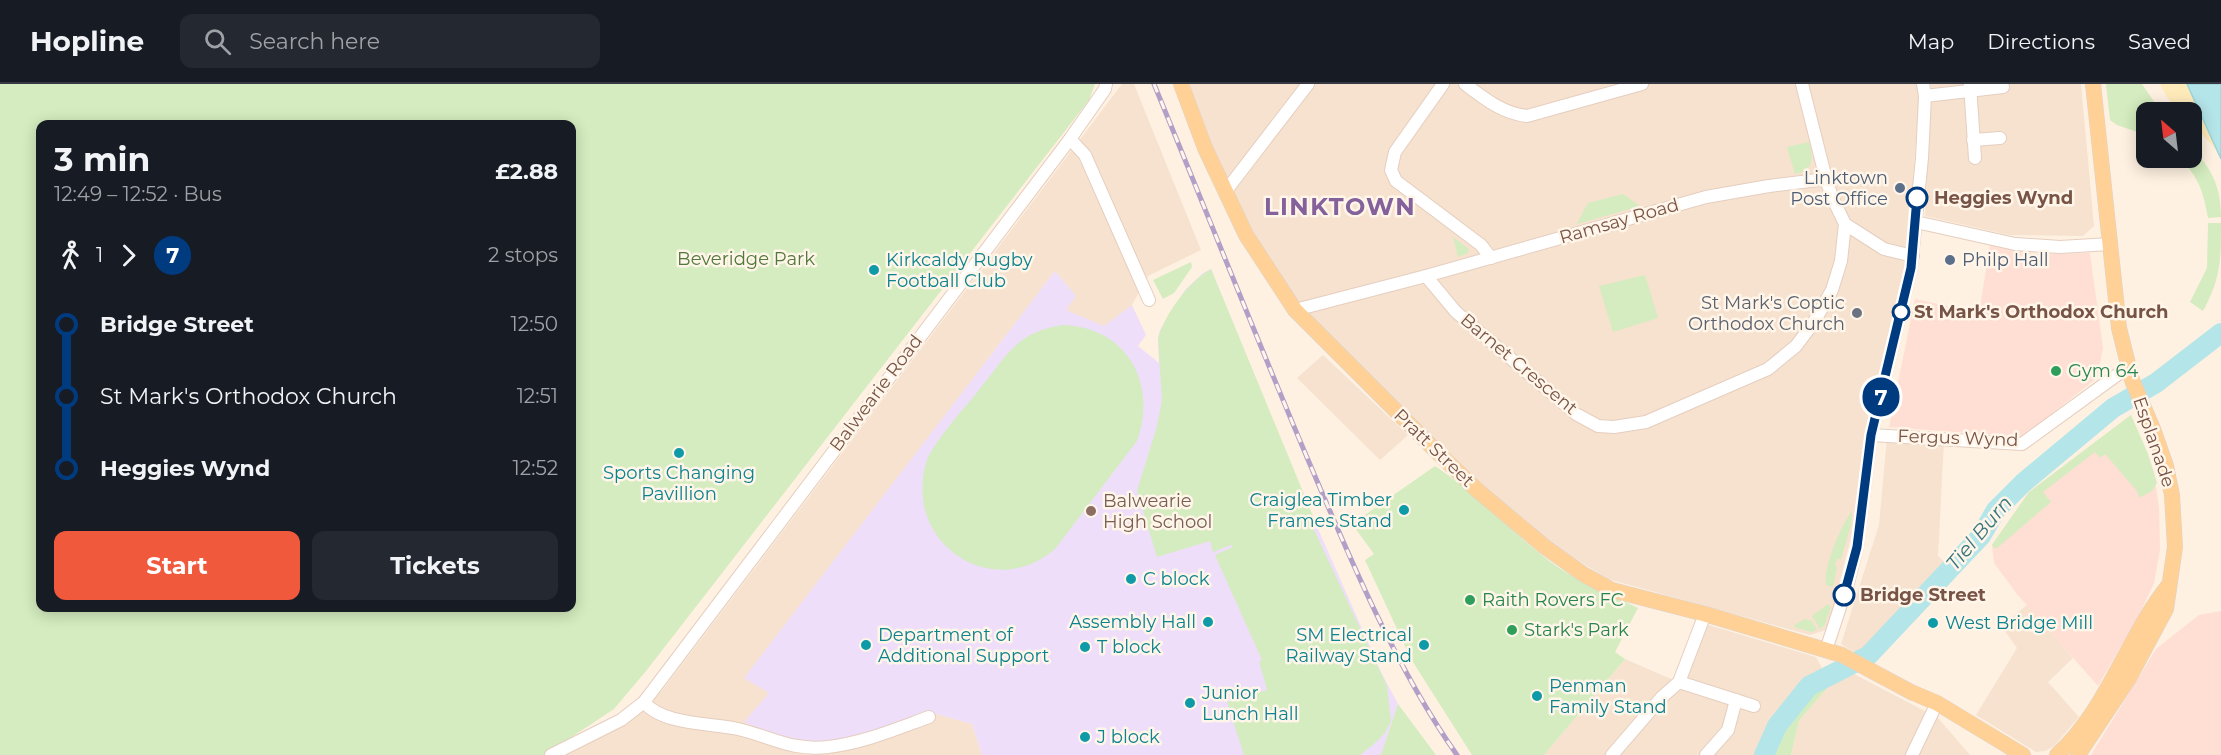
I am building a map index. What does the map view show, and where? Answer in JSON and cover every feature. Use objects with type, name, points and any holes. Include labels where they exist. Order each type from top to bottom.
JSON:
[{"type":"main road","name":"Pratt Street","points":[[1181,84],[1205,148],[1225,192],[1255,251],[1295,310],[1478,490],[1545,547],[1583,574],[1612,590],[1705,614],[1826,650]]},
{"type":"main road","name":"Esplanade","points":[[2079,755],[2148,646],[2166,609],[2175,547],[2172,495],[2166,466],[2130,373],[2119,328],[2093,84]]},
{"type":"main road","name":"Esplanade","points":[[2057,755],[2077,735],[2104,694],[2155,603],[2168,586]]},
{"type":"main road","points":[[1826,650],[1842,655],[1911,692],[1937,703],[2023,755]]},
{"type":"main road","points":[[1986,734],[2002,755]]},
{"type":"street","name":"Balwearie Road","points":[[551,755],[621,720],[644,702],[1070,138],[1105,89],[1106,84]]},
{"type":"street","points":[[1225,192],[1308,84]]},
{"type":"street","points":[[1443,84],[1395,152],[1391,170],[1396,181],[1481,245],[1491,258]]},
{"type":"street","points":[[1465,84],[1499,109],[1527,116],[1634,85]]},
{"type":"street","points":[[1802,84],[1826,179],[1845,224],[1884,249],[1913,256]]},
{"type":"street","points":[[1826,650],[1857,547],[1871,435],[1910,277],[1916,222],[1924,90],[2003,87]]},
{"type":"street","points":[[1970,88],[1975,158]]},
{"type":"street","points":[[1070,138],[1085,155],[1149,300]]},
{"type":"street","points":[[1973,140],[2000,138]]},
{"type":"street","name":"Ramsay Road","points":[[1295,310],[1426,276],[1706,197],[1826,179]]},
{"type":"street","points":[[1916,222],[2014,244],[2060,247],[2110,244]]},
{"type":"street","name":"Barnet Crescent","points":[[1426,276],[1456,312],[1576,414],[1598,426],[1614,427],[1646,422],[1768,369],[1796,346],[1814,322],[1832,290],[1841,261],[1845,224]]},
{"type":"street","name":"Fergus Wynd","points":[[1871,435],[2022,444],[2091,395],[2130,373]]},
{"type":"street","points":[[1612,755],[1679,682],[1705,614]]},
{"type":"street","points":[[1679,682],[1754,706]]},
{"type":"street","points":[[1706,755],[1728,730],[1736,700]]},
{"type":"street","points":[[644,702],[651,711],[681,720],[740,730],[774,742],[803,748],[828,747],[860,741],[929,717]]},
{"type":"street","points":[[1912,755],[1937,703]]},
{"type":"shaded area","points":[[1122,84],[1134,84],[1201,250],[1148,276],[1132,305],[1104,327],[1065,310],[1076,296],[1055,271],[745,678],[770,693],[929,712],[972,724],[982,755],[564,755],[637,716],[661,692]]},
{"type":"shaded area","points":[[1185,84],[1920,84],[1903,282],[1864,444],[1851,537],[1826,630],[1810,635],[1608,579],[1553,545],[1463,468],[1318,327],[1265,256],[1214,161]]},
{"type":"shaded area","points":[[1931,84],[2081,84],[2094,226],[2083,236],[2009,235],[1925,216]]},
{"type":"shaded area","points":[[1990,245],[2037,254],[2090,253],[2103,348],[2097,378],[2022,437],[1889,427],[1915,299],[1979,313]]},
{"type":"shaded area","name":"Balwearie High School","points":[[1211,269],[1308,506],[1382,674],[1398,704],[1379,755],[982,755],[972,724],[929,712],[871,733],[841,740],[812,743],[777,737],[744,722],[769,693],[744,678],[1055,271],[1076,296],[1066,310],[1104,326],[1132,305],[1146,335],[1138,346],[1159,363],[1160,330],[1185,290],[1203,273]]},
{"type":"shaded area","points":[[1323,355],[1408,435],[1380,460],[1297,378]]},
{"type":"shaded area","points":[[2131,415],[2154,472],[2159,508],[2160,550],[2154,583],[2139,615],[2098,686],[2017,594],[1994,563],[1992,545],[2029,492]]},
{"type":"shaded area","points":[[1887,438],[1944,441],[1938,556],[1947,564],[1859,655],[1841,644],[1879,525]]},
{"type":"shaded area","points":[[2027,605],[2073,658],[2048,682],[2079,717],[2054,746],[2045,751],[2036,752],[1976,715],[2017,648],[2001,626]]},
{"type":"shaded area","points":[[2221,611],[2221,755],[2091,755],[2156,649],[2199,615]]},
{"type":"shaded area","points":[[1705,624],[1816,657],[1823,670],[1781,709],[1756,755],[1544,755],[1625,659],[1678,682]]},
{"type":"shaded area","points":[[1854,674],[1938,718],[1970,755],[1791,755],[1799,721],[1828,687]]},
{"type":"green space","name":"Beveridge Park","points":[[0,84],[1095,84],[1089,100],[646,671],[614,709],[561,744],[564,755],[0,755]]},
{"type":"green space","points":[[2106,84],[2142,84],[2154,102],[2136,102],[2136,132],[2110,120]]},
{"type":"green space","points":[[1809,142],[1811,162],[1802,172],[1795,174],[1787,147]]},
{"type":"green space","points":[[2202,159],[2217,187],[2221,217],[2208,218],[2199,185],[2189,168],[2202,168]]},
{"type":"green space","points":[[1623,194],[1640,206],[1577,224],[1588,203]]},
{"type":"green space","points":[[2208,223],[2221,223],[2221,248],[2217,278],[2203,311],[2190,302],[2207,268]]},
{"type":"green space","points":[[1453,237],[1469,249],[1468,253],[1458,257]]},
{"type":"green space","points":[[1191,262],[1192,267],[1174,293],[1163,299],[1153,280]]},
{"type":"green space","points":[[1211,269],[1313,516],[1309,519],[1387,686],[1391,721],[1385,733],[1360,755],[1244,755],[1227,702],[1267,690],[1259,661],[1262,660],[1215,555],[1233,547],[1231,545],[1213,552],[1210,541],[1157,557],[1137,491],[1157,426],[1162,400],[1158,339],[1178,300],[1194,282]]},
{"type":"green space","points":[[1645,275],[1658,318],[1613,332],[1599,286]]},
{"type":"green space","points":[[1063,325],[1085,328],[1105,336],[1132,362],[1140,380],[1143,399],[1142,420],[1137,441],[1055,549],[1030,564],[1005,570],[980,567],[958,556],[940,540],[928,518],[922,492],[926,463],[943,434],[1016,345],[1035,333]]},
{"type":"green space","points":[[2131,415],[2148,454],[2157,483],[2152,491],[2139,498],[2137,491],[2105,454],[2100,458],[2095,452],[2043,492],[2051,502],[1996,549],[1992,545],[2029,492]]},
{"type":"green space","name":"Stark's Park","points":[[1435,466],[1558,567],[1638,608],[1615,652],[1625,659],[1544,755],[1472,755],[1411,659],[1365,560],[1374,554],[1352,524]]},
{"type":"green space","points":[[1852,511],[1851,525],[1841,559],[1837,559],[1835,566],[1837,567],[1833,587],[1826,585],[1827,568],[1834,547]]},
{"type":"green space","points":[[1828,604],[1831,607],[1824,626],[1820,629],[1812,616]]},
{"type":"green space","points":[[1805,619],[1812,621],[1817,630],[1811,632],[1795,627],[1794,625]]},
{"type":"green space","points":[[1823,670],[1828,687],[1799,721],[1791,755],[1757,755],[1781,709]]},
{"type":"green space","points":[[1398,704],[1436,755],[1379,755]]},
{"type":"sand","points":[[2160,84],[2221,84],[2221,159],[2215,148],[2202,134],[2202,102],[2171,102]]},
{"type":"water","points":[[2187,84],[2221,84],[2221,159],[2202,117],[2202,102],[2195,102]]},
{"type":"waterway","name":"Tiel Burn","points":[[1764,755],[1777,726],[1809,686],[1868,656],[1981,536],[1996,510],[2023,483],[2113,408],[2156,383],[2221,333]]},
{"type":"railway","points":[[1154,84],[1287,409],[1356,570],[1413,685],[1457,755]]},
{"type":"bus line","name":"7","points":[[1844,595],[1857,547],[1871,435],[1910,277],[1917,198]]},
{"type":"place","name":"Linktown Post Office","points":[[1900,188]]},
{"type":"place","name":"Heggies Wynd","points":[[1917,198]]},
{"type":"place","name":"Philp Hall","points":[[1950,260]]},
{"type":"place","name":"Kirkcaldy Rugby Football Club","points":[[874,270]]},
{"type":"place","name":"St Mark's Orthodox Church","points":[[1901,312]]},
{"type":"place","name":"St Mark's Coptic Orthodox Church","points":[[1857,313]]},
{"type":"place","name":"Gym 64","points":[[2056,371]]},
{"type":"place","name":"Sports Changing Pavillion","points":[[679,453]]},
{"type":"place","name":"Craiglea Timber Frames Stand","points":[[1404,510]]},
{"type":"place","name":"Balwearie High School","points":[[1091,511]]},
{"type":"place","name":"C block","points":[[1131,579]]},
{"type":"place","name":"Bridge Street","points":[[1844,595]]},
{"type":"place","name":"Raith Rovers FC","points":[[1470,600]]},
{"type":"place","name":"Assembly Hall","points":[[1208,622]]},
{"type":"place","name":"West Bridge Mill","points":[[1933,623]]},
{"type":"place","name":"Stark's Park","points":[[1512,630]]},
{"type":"place","name":"Department of Additional Support","points":[[866,645]]},
{"type":"place","name":"SM Electrical Railway Stand","points":[[1424,645]]},
{"type":"place","name":"T block","points":[[1085,647]]},
{"type":"place","name":"Penman Family Stand","points":[[1537,696]]},
{"type":"place","name":"Junior Lunch Hall","points":[[1190,703]]},
{"type":"place","name":"J block","points":[[1085,737]]},
{"type":"district","name":"LINKTOWN","points":[[1340,206]]}]
